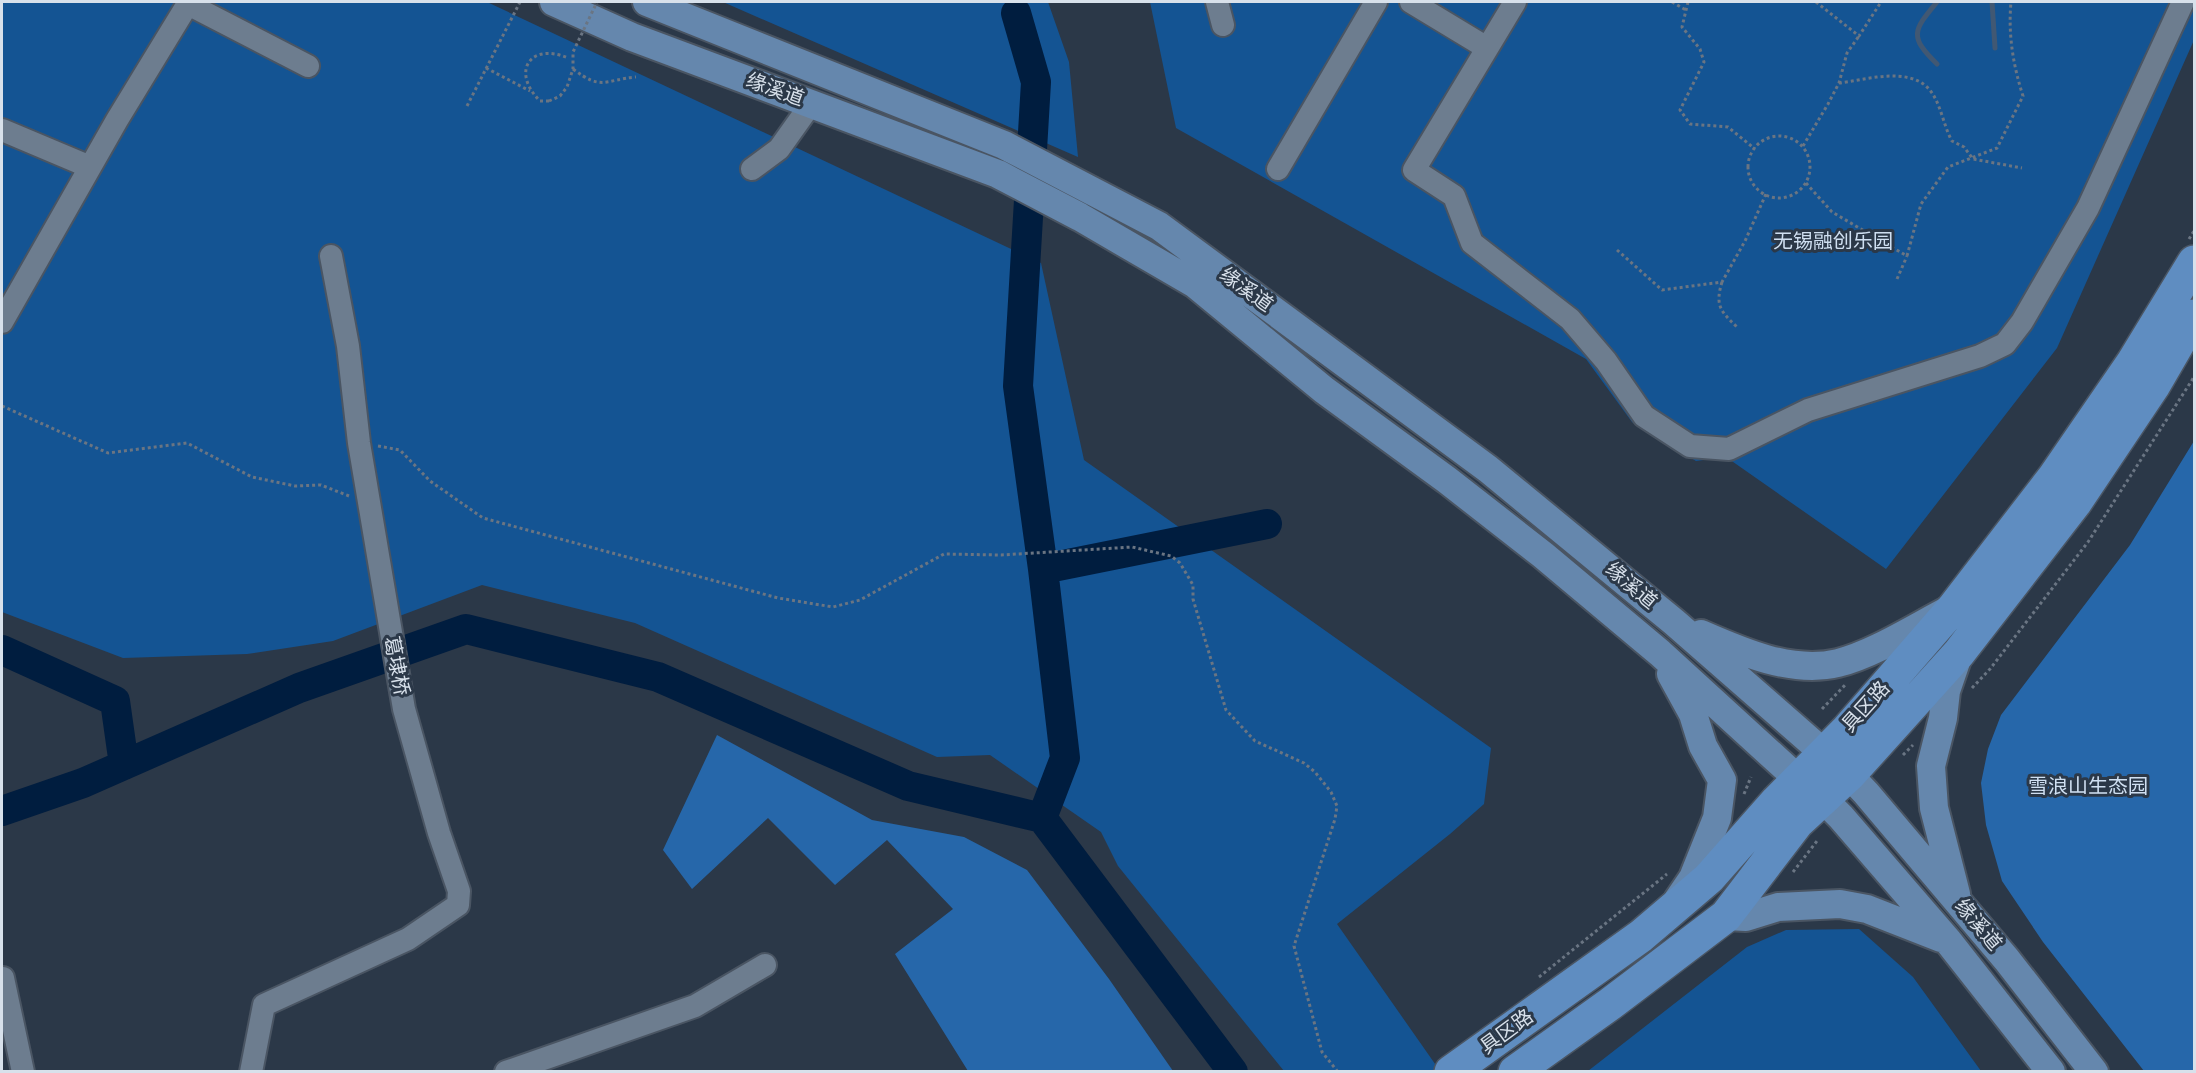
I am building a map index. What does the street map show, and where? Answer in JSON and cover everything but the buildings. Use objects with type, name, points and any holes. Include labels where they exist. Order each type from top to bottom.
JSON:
[{"type":"highway","name":"具区路","points":[[1515,1071],[1610,1004],[1726,916],[1797,823],[1824,753],[1847,730],[1954,607],[2054,477],[2133,362],[2194,261]]},
{"type":"highway","name":"具区路","points":[[1451,1071],[1641,936],[1709,878],[1777,801],[1849,775],[1959,653],[2075,503],[2154,385],[2194,316]]},
{"type":"main road","name":"缘溪道","points":[[554,2],[632,37],[998,174],[1080,217],[1195,284],[1324,390],[1447,480],[1543,555],[1660,653],[1841,817],[1948,941],[2051,1071]]},
{"type":"main road","name":"缘溪道","points":[[654,3],[1004,145],[1159,226],[1488,469],[1674,622],[1849,775],[1958,902],[2094,1071]]},
{"type":"main road","points":[[1674,622],[1731,647],[1797,665],[1837,663],[1856,656],[1954,607]]},
{"type":"main road","points":[[1660,653],[1693,714],[1703,746],[1722,780],[1717,818],[1707,845],[1693,878],[1671,911]]},
{"type":"main road","points":[[1958,902],[1934,808],[1931,766],[1947,691],[1959,653]]},
{"type":"main road","points":[[1726,916],[1746,917],[1778,907],[1840,904],[1876,912],[1948,941]]},
{"type":"street","points":[[1217,2],[1223,25]]},
{"type":"street","points":[[1278,169],[1376,2]]},
{"type":"street","points":[[1411,2],[1487,48]]},
{"type":"street","points":[[1515,2],[1414,170],[1454,196],[1472,243],[1570,319],[1606,360],[1644,416],[1689,446],[1729,449],[1808,410],[1980,356],[2005,344],[2022,322],[2088,208],[2183,2]]},
{"type":"street","points":[[2,322],[90,167],[189,3],[308,66]]},
{"type":"street","points":[[752,169],[779,150],[811,104]]},
{"type":"street","points":[[2,130],[90,167]]},
{"type":"street","name":"葛埭桥","points":[[251,1071],[264,1005],[408,939],[458,905],[459,891],[438,833],[404,710],[359,443],[348,346],[331,256]]},
{"type":"street","points":[[506,1071],[695,1006],[765,965]]},
{"type":"street","points":[[3,978],[23,1071]]},
{"type":"path","points":[[467,105],[520,2]]},
{"type":"path","points":[[486,68],[531,92],[540,100],[549,101],[560,96],[567,87],[573,69],[573,52],[597,2]]},
{"type":"path","points":[[1672,2],[1686,10]]},
{"type":"path","points":[[1688,2],[1682,27],[1700,49],[1704,62],[1680,110],[1690,124],[1728,127],[1755,149]]},
{"type":"path","points":[[1815,2],[1858,36]]},
{"type":"path","points":[[1803,146],[1839,83],[1847,53],[1881,2]]},
{"type":"path","points":[[1897,279],[1907,256],[1922,204],[1948,167],[1997,148],[2023,96],[2016,75],[2012,45],[2011,2]]},
{"type":"path","points":[[531,92],[526,82],[525,72],[528,63],[537,56],[549,53],[568,58]]},
{"type":"path","points":[[573,69],[596,83],[606,84],[620,78],[636,77]]},
{"type":"path","points":[[1839,83],[1896,76],[1913,79],[1929,89],[1952,141],[1964,147],[1973,159],[2022,168]]},
{"type":"path","points":[[1776,136],[1786,136],[1803,146],[1810,164],[1810,174],[1806,183],[1790,196],[1779,198],[1766,194],[1753,183],[1749,173],[1748,163],[1755,149],[1766,138],[1776,136]]},
{"type":"path","points":[[1806,183],[1832,212],[1907,256]]},
{"type":"path","points":[[1737,327],[1722,313],[1717,297],[1722,282],[1745,241],[1766,194]]},
{"type":"path","points":[[1617,250],[1662,290],[1722,282]]},
{"type":"path","points":[[1943,718],[1990,669],[2088,542],[2194,377]]},
{"type":"path","points":[[2,406],[108,453],[188,443],[252,477],[295,486],[321,485],[345,494],[369,507]]},
{"type":"path","points":[[359,443],[400,450],[430,481],[483,518],[789,600],[833,607],[860,600],[944,554],[1001,555],[1132,547],[1171,556],[1184,568],[1193,585],[1193,599],[1226,710],[1255,741],[1304,763],[1315,772],[1331,792],[1337,806],[1335,819],[1294,946],[1322,1052],[1338,1071]]},
{"type":"path","points":[[1897,760],[1914,744]]},
{"type":"path","points":[[1743,795],[1751,777]]},
{"type":"path","name":"具区路","points":[[1534,982],[1669,873]]},
{"type":"green space","points":[[2,2],[487,2],[1041,263],[1084,460],[1491,748],[1484,804],[1337,924],[1440,1071],[1284,1071],[1118,866],[1101,832],[990,755],[937,757],[635,623],[482,585],[333,641],[247,654],[123,658],[2,612]]},
{"type":"green space","points":[[723,2],[1048,2],[1069,62],[1078,157]]},
{"type":"green space","name":"无锡融创乐园","points":[[1150,2],[2194,2],[2194,40],[2057,348],[1886,569],[1726,457],[1696,461],[1632,422],[1586,359],[1176,128]]},
{"type":"green space","name":"雪浪山生态园","points":[[2194,441],[2194,1071],[2144,1071],[2043,942],[2002,881],[1986,825],[1981,783],[1988,749],[2001,715],[2130,545]]},
{"type":"green space","points":[[717,735],[872,820],[964,837],[1027,870],[1109,979],[1173,1071],[968,1071],[895,954],[953,909],[887,840],[835,885],[768,818],[692,889],[663,850]]},
{"type":"green space","points":[[1859,929],[1913,977],[1981,1071],[1588,1071],[1747,947],[1786,930]]},
{"type":"waterway","points":[[1937,2],[1923,20],[1918,33],[1922,46],[1937,64]]},
{"type":"waterway","points":[[1992,2],[1995,48]]},
{"type":"waterway","points":[[2,811],[83,783],[299,688],[466,629],[658,677],[908,786],[1042,818],[1065,758],[1043,569],[1018,386],[1036,82],[1016,13]]},
{"type":"waterway","points":[[1043,569],[1267,524]]},
{"type":"waterway","points":[[2,650],[115,701],[124,765]]},
{"type":"waterway","points":[[1042,818],[1233,1072]]}]
